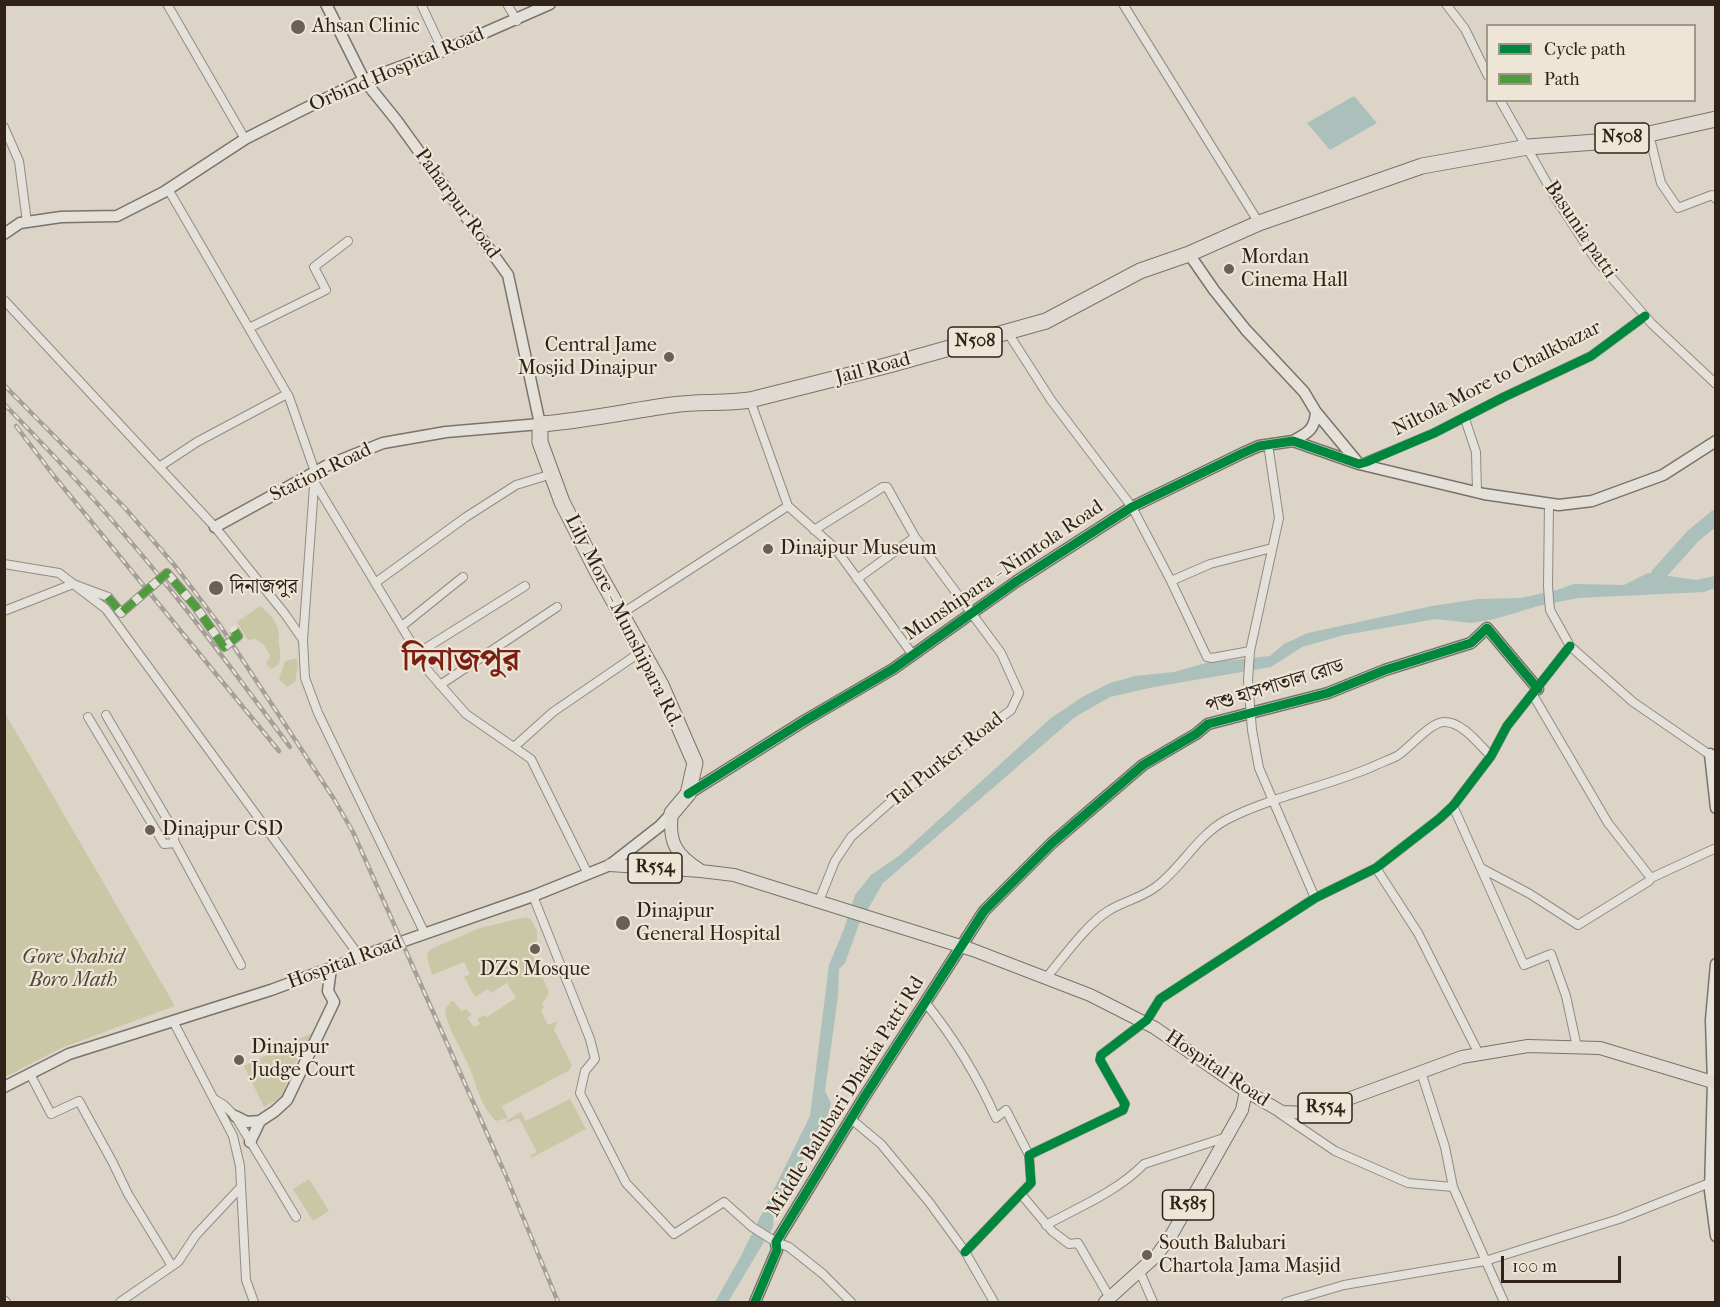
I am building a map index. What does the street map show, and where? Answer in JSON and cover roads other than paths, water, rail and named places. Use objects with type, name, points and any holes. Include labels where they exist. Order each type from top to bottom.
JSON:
[{"type":"highway","name":"N508","points":[[1189,254],[1259,223],[1422,166],[1528,147],[1596,142],[1649,134],[1716,119]]},
{"type":"highway","name":"Jail Road","points":[[540,424],[571,422],[674,404],[750,400],[1008,333],[1046,321],[1140,271],[1189,254]]},
{"type":"highway","name":"Lily More - Munshipara Rd.","points":[[540,424],[540,442],[562,502],[661,685],[694,763],[688,794],[672,813]]},
{"type":"main road","name":"R554","points":[[672,813],[670,826],[675,846],[682,858],[701,871]]},
{"type":"main road","name":"R554","points":[[610,865],[734,875],[819,901]]},
{"type":"main road","name":"Hospital Road","points":[[819,901],[962,946],[1090,995],[1145,1022],[1246,1091],[1282,1112],[1310,1113],[1462,1057],[1528,1046],[1600,1048],[1714,1083]]},
{"type":"main road","name":"R585","points":[[1108,1300],[1157,1255],[1172,1234],[1242,1110],[1246,1091]]},
{"type":"street","points":[[167,4],[245,139]]},
{"type":"street","name":"Paharpur Road","points":[[326,4],[364,80],[397,121],[508,275],[540,424]]},
{"type":"street","points":[[421,4],[442,51]]},
{"type":"street","points":[[507,4],[517,21]]},
{"type":"street","name":"Orbind Hospital Road","points":[[4,234],[20,223],[61,217],[117,216],[168,189],[245,139],[364,80],[517,21],[550,4]]},
{"type":"street","points":[[1123,4],[1259,223]]},
{"type":"street","points":[[1446,4],[1465,28],[1486,72]]},
{"type":"street","name":"Basunia patti","points":[[1501,102],[1556,199],[1596,260],[1645,316],[1716,384]]},
{"type":"street","points":[[4,127],[19,161],[27,222]]},
{"type":"street","points":[[1649,134],[1660,183],[1678,208],[1712,195],[1716,199]]},
{"type":"street","points":[[168,189],[287,394],[315,476],[375,583],[429,672],[466,714],[531,759],[588,874]]},
{"type":"street","points":[[249,328],[326,290],[314,268],[348,241]]},
{"type":"street","points":[[1189,254],[1246,330],[1304,392],[1316,412],[1359,464]]},
{"type":"street","points":[[4,300],[214,527],[303,640]]},
{"type":"street","name":"Niltola More to Chalkbazar","points":[[1359,464],[1465,419],[1504,397],[1591,356],[1645,316]]},
{"type":"street","points":[[1008,333],[1051,400],[1132,507],[1207,657],[1250,653]]},
{"type":"street","points":[[159,467],[197,442],[287,394]]},
{"type":"street","points":[[750,400],[788,507],[835,548],[913,655]]},
{"type":"street","points":[[1293,441],[1313,428],[1316,412]]},
{"type":"street","points":[[1465,419],[1476,452],[1477,492]]},
{"type":"street","name":"Station Road","points":[[214,527],[383,443],[446,432],[540,424]]},
{"type":"street","name":"Munshipara - Nimtola Road","points":[[688,794],[913,655],[1017,581],[1132,507],[1225,460],[1268,444],[1293,441],[1359,464],[1477,492],[1559,505],[1592,501],[1663,476],[1716,441]]},
{"type":"street","points":[[1268,444],[1279,518],[1250,653],[1248,680],[1251,714],[1259,768],[1315,898]]},
{"type":"street","points":[[375,583],[466,517],[516,485],[552,474]]},
{"type":"street","points":[[315,476],[303,640],[305,678],[318,713],[425,934]]},
{"type":"street","name":"Tal Purker Road","points":[[814,530],[885,486],[887,487],[915,537],[1001,653],[1019,693],[1011,710],[896,797],[851,837],[835,861],[819,901]]},
{"type":"street","points":[[1549,504],[1550,610],[1570,646],[1633,702],[1713,757],[1716,808]]},
{"type":"street","points":[[621,614],[788,507]]},
{"type":"street","points":[[857,579],[915,537]]},
{"type":"street","points":[[1171,581],[1210,564],[1272,548]]},
{"type":"street","points":[[4,564],[59,573],[106,609],[360,957]]},
{"type":"street","points":[[4,611],[73,584],[108,597],[121,613],[167,573],[196,607],[224,646],[238,636],[234,630]]},
{"type":"street","points":[[402,626],[463,577]]},
{"type":"street","points":[[418,653],[525,586]]},
{"type":"street","points":[[440,685],[556,607]]},
{"type":"street","name":"পশু হাসপাতাল রোড","points":[[962,946],[984,910],[1052,843],[1143,765],[1188,739],[1208,724],[1328,693],[1385,670],[1471,643],[1487,628],[1535,692]]},
{"type":"street","points":[[1029,1155],[1123,1110],[1125,1104],[1100,1060],[1101,1055],[1145,1022],[1160,999],[1315,898],[1376,868],[1453,806],[1491,756],[1507,726],[1570,646]]},
{"type":"street","points":[[514,747],[553,712],[642,651]]},
{"type":"street","points":[[1535,692],[1608,823],[1651,878]]},
{"type":"street","points":[[106,715],[171,826],[175,843],[241,965]]},
{"type":"street","points":[[88,717],[165,844],[175,843]]},
{"type":"street","points":[[1046,978],[1108,911],[1138,898],[1157,886],[1181,864],[1205,835],[1226,821],[1397,756],[1443,721],[1459,725],[1491,756]]},
{"type":"street","points":[[119,768],[139,771]]},
{"type":"street","points":[[1453,806],[1524,965],[1551,954],[1566,996],[1577,1047]]},
{"type":"street","name":"Hospital Road","points":[[4,1087],[69,1054],[271,990],[533,896],[610,865],[660,826],[672,813]]},
{"type":"street","points":[[1481,868],[1530,894],[1578,925],[1651,878],[1716,848]]},
{"type":"street","points":[[1376,868],[1418,933],[1479,1054]]},
{"type":"street","points":[[533,896],[596,1059],[585,1071],[580,1093],[626,1183],[674,1234],[724,1202],[752,1227],[789,1247],[824,1274],[850,1302]]},
{"type":"street","name":"Middle Balubari Dhakia Patti Rd","points":[[755,1302],[777,1250],[776,1242],[850,1119],[962,946]]},
{"type":"street","points":[[1716,964],[1711,1020],[1716,1236]]},
{"type":"street","points":[[235,1116],[247,1122],[260,1121],[287,1100],[334,1002],[328,991],[331,968]]},
{"type":"street","points":[[925,1002],[965,1057],[996,1118],[1006,1110],[1029,1155],[1031,1183],[965,1252]]},
{"type":"street","points":[[173,1021],[233,1136],[240,1166],[246,1280],[254,1302]]},
{"type":"street","points":[[1420,1072],[1445,1147],[1453,1187],[1504,1302]]},
{"type":"street","points":[[30,1074],[51,1114],[79,1101],[128,1194],[172,1266]]},
{"type":"street","points":[[1246,1091],[1335,1151],[1408,1183],[1453,1187]]},
{"type":"street","points":[[214,1099],[235,1116],[296,1217]]},
{"type":"street","points":[[850,1119],[881,1144],[929,1202],[965,1252],[994,1302]]},
{"type":"street","points":[[250,1142],[260,1121]]},
{"type":"street","points":[[1046,1225],[1101,1195],[1136,1172],[1144,1164],[1227,1137]]},
{"type":"street","points":[[1286,1302],[1344,1285],[1485,1261],[1619,1219],[1713,1181]]},
{"type":"street","points":[[120,1302],[178,1262],[195,1235],[240,1188]]},
{"type":"street","points":[[1021,1194],[1046,1225],[1069,1244],[1078,1243],[1108,1300]]},
{"type":"street","points":[[1140,1272],[1154,1302]]},
{"type":"water","points":[[1354,96],[1377,123],[1330,150],[1307,123]]},
{"type":"water","points":[[1648,573],[1696,580],[1715,576],[1715,588],[1704,592],[1578,598],[1471,623],[1436,619],[1344,635],[1302,647],[1271,667],[1110,697],[1075,717],[883,883],[859,924],[845,963],[839,969],[838,996],[825,1091],[831,1103],[828,1115],[774,1209],[773,1227],[728,1302],[715,1302],[741,1256],[810,1116],[829,965],[855,895],[871,875],[900,855],[1051,718],[1084,696],[1110,683],[1135,676],[1174,672],[1206,663],[1270,656],[1284,644],[1308,633],[1432,606],[1478,599],[1521,598],[1574,584],[1624,585]]},
{"type":"waterway","points":[[1658,575],[1693,536],[1716,517]]},
{"type":"railway","points":[[4,385],[125,508],[176,567],[219,624],[334,799],[353,832],[506,1176],[558,1302]]},
{"type":"railway","points":[[4,404],[136,548],[206,635],[290,747]]},
{"type":"railway","points":[[16,426],[54,476],[279,751]]},
{"type":"place","name":"Ahsan Clinic","points":[[298,27]]},
{"type":"place","name":"Mordan Cinema Hall","points":[[1229,269]]},
{"type":"place","name":"Central Jame Mosjid Dinajpur","points":[[669,357]]},
{"type":"place","name":"Dinajpur Museum","points":[[768,549]]},
{"type":"place","name":"দিনাজপুর","points":[[216,588]]},
{"type":"place","name":"Dinajpur CSD","points":[[150,830]]},
{"type":"place","name":"Dinajpur General Hospital","points":[[623,923]]},
{"type":"place","name":"DZS Mosque","points":[[535,949]]},
{"type":"place","name":"Dinajpur Judge Court","points":[[239,1060]]},
{"type":"place","name":"South Balubari Chartola Jama Masjid","points":[[1147,1255]]},
{"type":"district","name":"দিনাজপুর","points":[[461,662]]},
{"type":"park label","name":"Gore Shahid Boro Math","points":[[73,970]]}]
